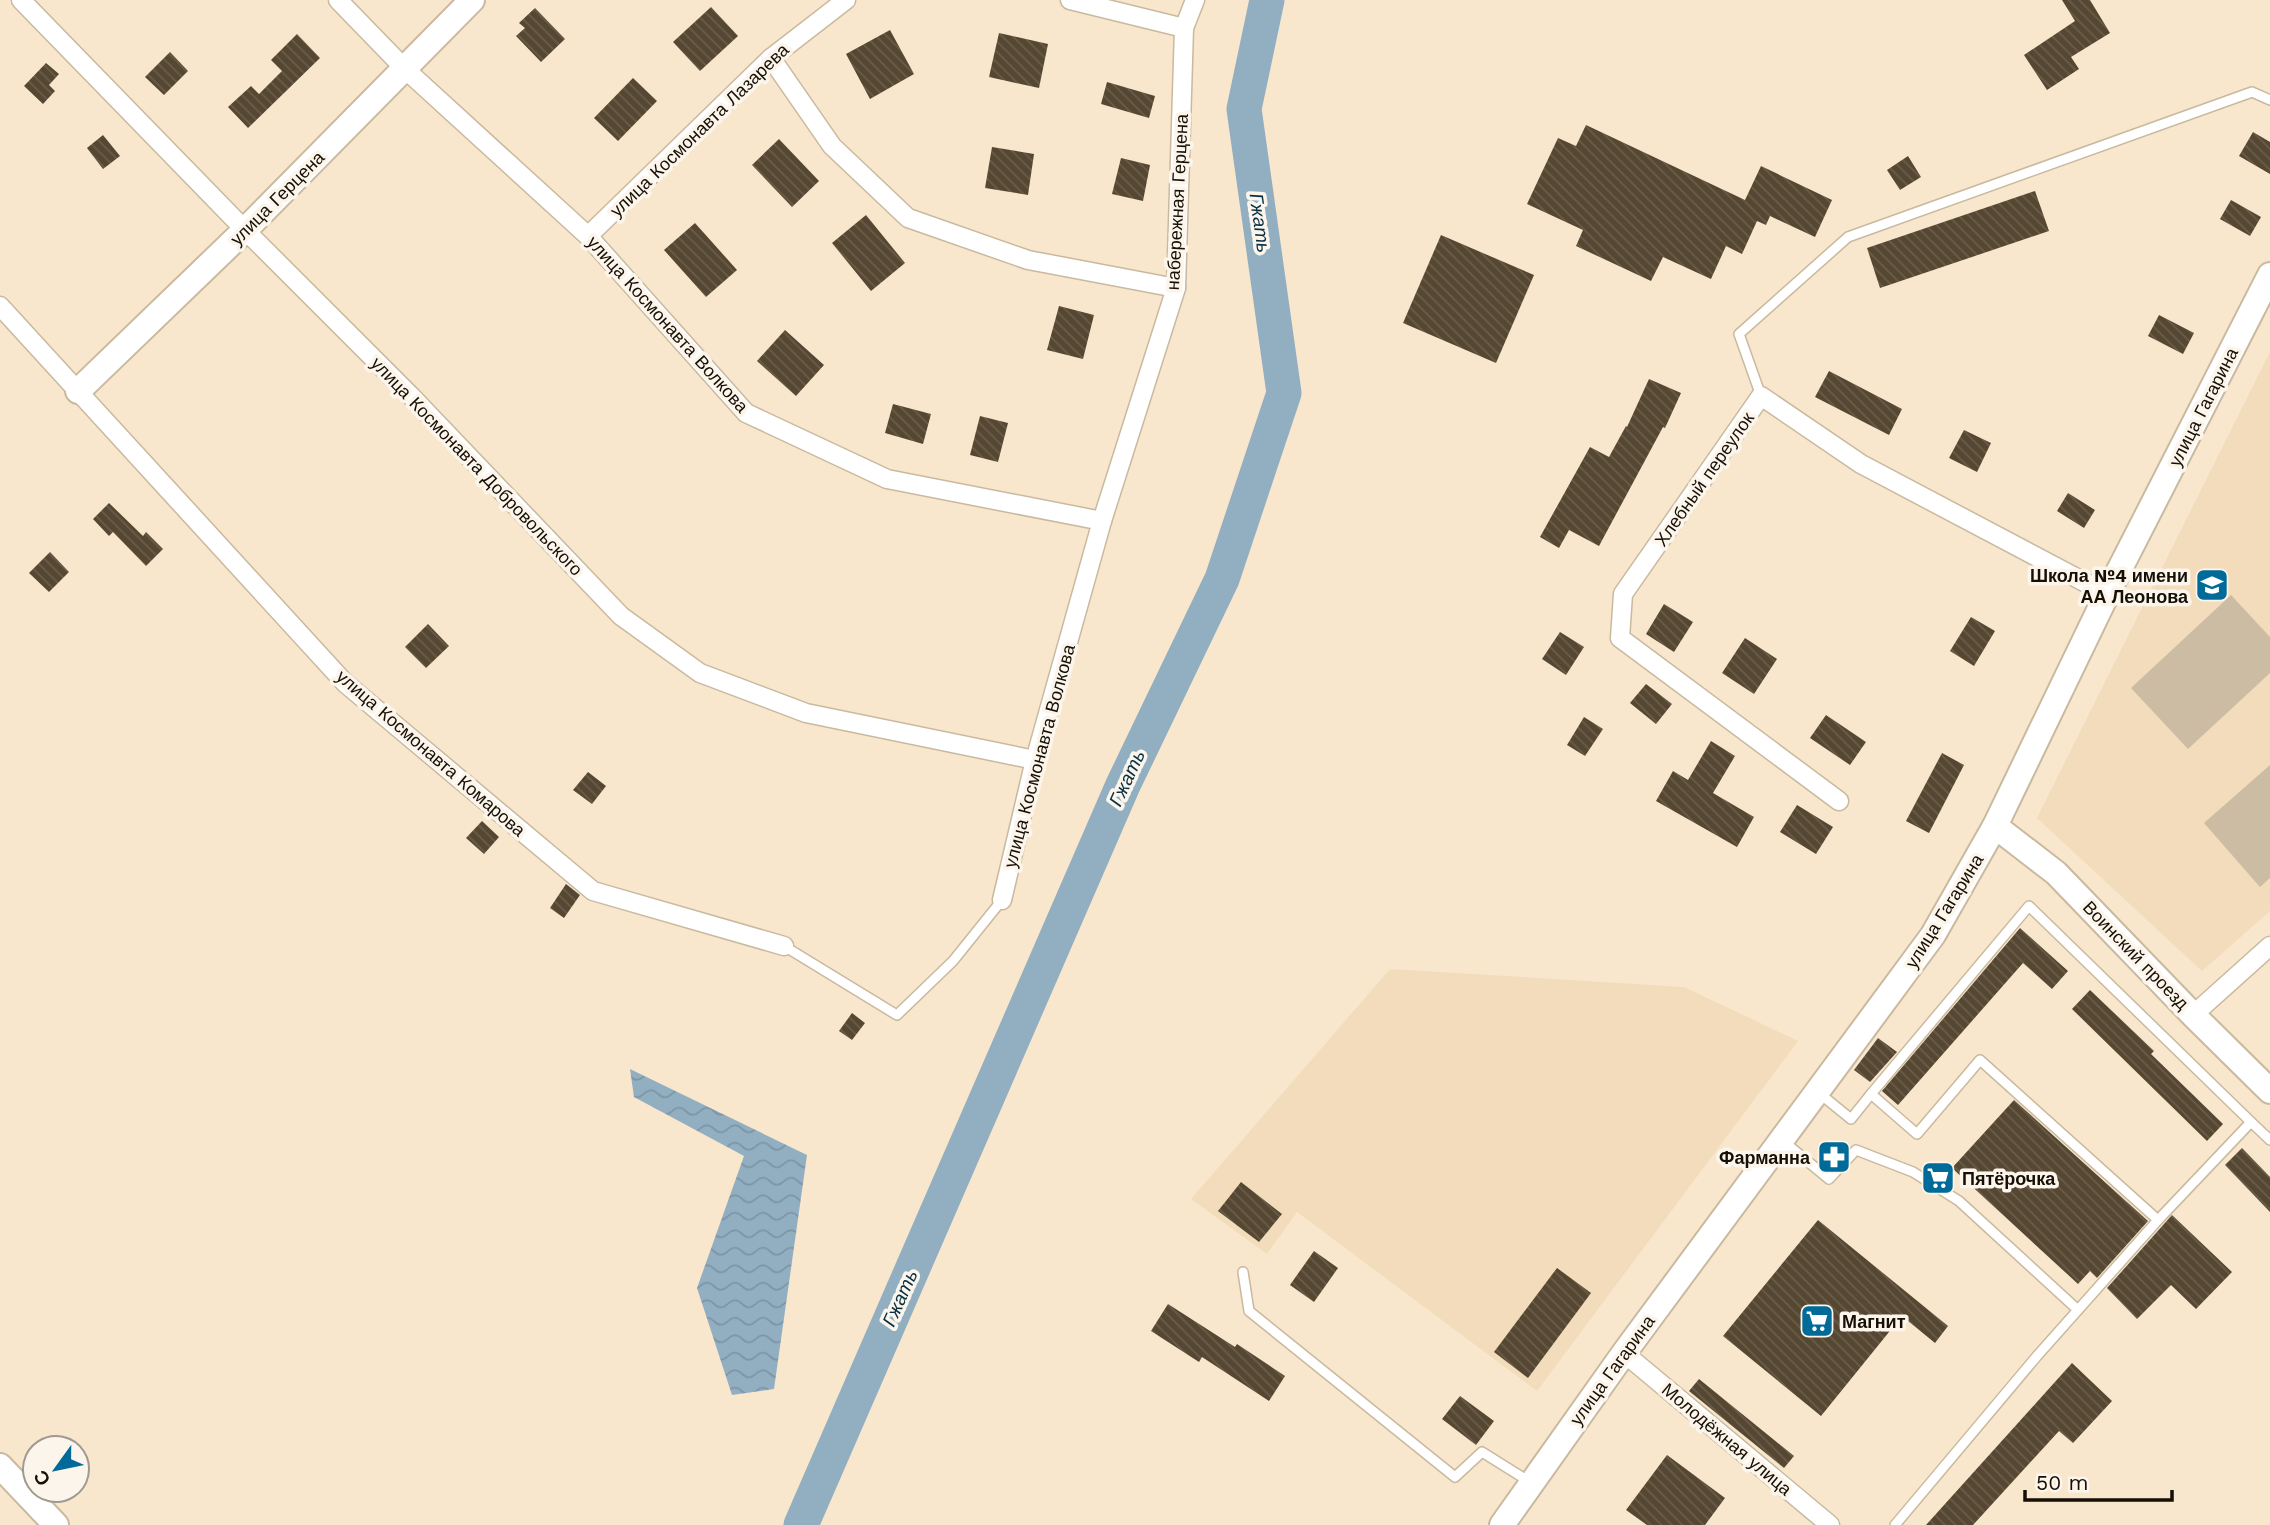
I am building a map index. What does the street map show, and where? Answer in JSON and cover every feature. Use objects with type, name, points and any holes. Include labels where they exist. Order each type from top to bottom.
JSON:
[{"type":"main road","name":"улица Герцена","points":[[78,391],[245,230],[472,0]]},
{"type":"main road","name":"улица Гагарина","points":[[1502,1525],[1624,1353],[1661,1312],[1782,1139],[1933,935],[1996,826],[2107,594],[2270,275]]},
{"type":"main road","name":"Воинский проезд","points":[[1996,826],[2056,873],[2270,1091]]},
{"type":"main road","points":[[0,1466],[56,1525]]},
{"type":"street","name":"улица Космонавта Добровольского","points":[[21,0],[411,396],[621,616],[700,673],[806,713],[1035,760]]},
{"type":"street","name":"улица Космонавта Волкова","points":[[338,0],[405,69],[588,236],[746,413],[887,478],[1102,521],[1035,760],[1002,900]]},
{"type":"street","name":"улица Космонавта Лазарева","points":[[588,236],[771,58],[846,0]]},
{"type":"street","points":[[1070,0],[1184,28]]},
{"type":"street","name":"набережная Герцена","points":[[1102,521],[1176,288],[1184,28],[1195,0]]},
{"type":"street","points":[[771,58],[832,146],[908,218],[1028,260],[1176,288]]},
{"type":"street","name":"улица Космонавта Комарова","points":[[0,306],[345,683],[593,891],[784,946]]},
{"type":"street","name":"Хлебный переулок","points":[[1839,801],[1620,638],[1623,594],[1761,396],[1861,464],[2107,594]]},
{"type":"street","points":[[2193,1015],[2270,946]]},
{"type":"street","name":"Молодёжная улица","points":[[1624,1353],[1830,1525]]},
{"type":"lane","points":[[1761,396],[1739,334],[1847,237],[2252,92],[2270,100]]},
{"type":"lane","points":[[784,946],[897,1015],[953,961],[1002,900]]},
{"type":"lane","points":[[1817,1092],[1851,1119],[2029,906],[2270,1140]]},
{"type":"lane","points":[[1871,1094],[1917,1134],[1980,1060],[2158,1220]]},
{"type":"lane","points":[[1895,1525],[2078,1310],[2251,1122]]},
{"type":"lane","points":[[1782,1139],[1829,1179],[1856,1150],[1913,1172],[1959,1201],[2078,1310]]},
{"type":"lane","points":[[1243,1272],[1248,1311],[1455,1477],[1482,1452],[1532,1483]]},
{"type":"shaded area","name":"Школа №4 имени АА Леонова","points":[[2270,352],[2270,911],[2202,971],[2037,818]]},
{"type":"shaded area","points":[[2231,595],[2270,637],[2270,673],[2188,749],[2131,688]]},
{"type":"shaded area","points":[[2270,765],[2270,878],[2260,887],[2204,823]]},
{"type":"shaded area","points":[[1390,969],[1684,987],[1798,1041],[1537,1391],[1297,1212],[1267,1254],[1191,1199]]},
{"type":"water","points":[[630,1069],[807,1155],[774,1389],[732,1395],[697,1288],[744,1156],[634,1097]]},
{"type":"building","points":[[2062,0],[2090,0],[2110,33],[2071,57],[2079,69],[2047,90],[2024,55],[2075,21]]},
{"type":"building","points":[[711,7],[738,36],[700,71],[673,42]]},
{"type":"building","points":[[535,8],[565,39],[541,62],[516,36],[525,28],[519,23]]},
{"type":"building","points":[[890,30],[914,74],[870,99],[846,54]]},
{"type":"building","points":[[999,33],[1048,44],[1039,88],[989,77]]},
{"type":"building","points":[[297,34],[320,58],[248,128],[228,107],[251,86],[259,94],[282,71],[271,60]]},
{"type":"building","points":[[170,52],[188,71],[164,95],[145,77]]},
{"type":"building","points":[[46,63],[59,74],[49,85],[55,91],[43,104],[24,86]]},
{"type":"building","points":[[633,78],[657,101],[618,141],[594,118]]},
{"type":"building","points":[[1107,82],[1155,96],[1149,118],[1101,104]]},
{"type":"building","points":[[1586,125],[1745,200],[1761,166],[1832,200],[1815,237],[1770,216],[1766,225],[1757,221],[1742,254],[1726,246],[1711,279],[1663,257],[1651,281],[1576,246],[1583,230],[1527,204],[1558,138],[1576,146]]},
{"type":"building","points":[[2253,132],[2270,142],[2270,174],[2239,156]]},
{"type":"building","points":[[103,135],[120,156],[103,169],[87,148]]},
{"type":"building","points":[[779,139],[819,181],[792,207],[752,165]]},
{"type":"building","points":[[992,147],[1034,154],[1028,195],[985,188]]},
{"type":"building","points":[[1908,156],[1921,177],[1900,190],[1887,170]]},
{"type":"building","points":[[1121,158],[1150,165],[1143,201],[1112,194]]},
{"type":"building","points":[[2035,191],[2049,231],[1880,288],[1867,248]]},
{"type":"building","points":[[2231,200],[2261,217],[2250,236],[2220,219]]},
{"type":"building","points":[[866,215],[905,263],[871,291],[832,243]]},
{"type":"building","points":[[695,223],[737,270],[706,297],[664,250]]},
{"type":"building","points":[[1441,235],[1534,275],[1496,363],[1403,323]]},
{"type":"building","points":[[1059,306],[1094,315],[1083,359],[1047,350]]},
{"type":"building","points":[[2159,315],[2194,333],[2183,354],[2148,336]]},
{"type":"building","points":[[785,330],[824,365],[796,396],[757,361]]},
{"type":"building","points":[[1829,371],[1902,409],[1889,435],[1815,397]]},
{"type":"building","points":[[1649,379],[1681,393],[1665,428],[1663,427],[1599,546],[1569,530],[1559,548],[1540,537],[1590,447],[1609,457],[1627,427]]},
{"type":"building","points":[[893,404],[931,414],[923,444],[885,433]]},
{"type":"building","points":[[980,416],[1008,423],[998,462],[970,455]]},
{"type":"building","points":[[1964,430],[1991,443],[1977,472],[1949,458]]},
{"type":"building","points":[[2068,493],[2095,510],[2084,528],[2057,511]]},
{"type":"building","points":[[109,503],[143,536],[146,532],[163,549],[146,566],[113,532],[109,536],[93,519]]},
{"type":"building","points":[[50,552],[69,572],[49,592],[29,573]]},
{"type":"building","points":[[1664,604],[1693,622],[1674,652],[1646,634]]},
{"type":"building","points":[[1971,617],[1995,631],[1974,666],[1950,651]]},
{"type":"building","points":[[428,624],[449,646],[426,668],[405,647]]},
{"type":"building","points":[[1560,632],[1584,647],[1566,675],[1542,659]]},
{"type":"building","points":[[1745,638],[1777,659],[1754,694],[1722,673]]},
{"type":"building","points":[[1646,684],[1672,704],[1656,724],[1630,703]]},
{"type":"building","points":[[1826,715],[1866,742],[1850,765],[1810,738]]},
{"type":"building","points":[[1584,717],[1603,729],[1585,756],[1567,745]]},
{"type":"building","points":[[1711,741],[1735,756],[1713,793],[1754,817],[1737,847],[1656,801],[1673,771],[1688,780]]},
{"type":"building","points":[[1942,753],[1964,765],[1929,833],[1906,821]]},
{"type":"building","points":[[588,772],[606,786],[592,804],[573,790]]},
{"type":"building","points":[[1797,805],[1833,827],[1816,854],[1780,832]]},
{"type":"building","points":[[482,821],[499,837],[484,854],[466,838]]},
{"type":"building","points":[[566,884],[580,895],[564,918],[550,908]]},
{"type":"building","points":[[2020,928],[2068,971],[2052,989],[2023,963],[1898,1105],[1882,1091]]},
{"type":"building","points":[[2090,990],[2154,1051],[2151,1054],[2223,1124],[2207,1141],[2072,1009]]},
{"type":"building","points":[[852,1013],[865,1023],[852,1040],[839,1031]]},
{"type":"building","points":[[1878,1038],[1897,1052],[1870,1082],[1854,1070]]},
{"type":"building","points":[[2014,1100],[2148,1221],[2097,1278],[2090,1271],[2078,1284],[1952,1168]]},
{"type":"building","points":[[2242,1148],[2270,1177],[2270,1212],[2225,1165]]},
{"type":"building","points":[[1241,1182],[1282,1214],[1259,1242],[1218,1211]]},
{"type":"building","points":[[2172,1215],[2232,1272],[2196,1309],[2171,1285],[2137,1319],[2107,1288]]},
{"type":"building","name":"Магнит","points":[[1818,1220],[1948,1326],[1935,1343],[1902,1316],[1821,1416],[1723,1336]]},
{"type":"building","points":[[1314,1251],[1338,1268],[1314,1302],[1290,1285]]},
{"type":"building","points":[[1557,1268],[1591,1293],[1528,1378],[1494,1352]]},
{"type":"building","points":[[1168,1304],[1285,1376],[1269,1401],[1202,1357],[1199,1362],[1151,1331]]},
{"type":"building","points":[[2072,1363],[2112,1401],[2073,1443],[2059,1431],[1973,1525],[1926,1525]]},
{"type":"building","points":[[1699,1379],[1794,1456],[1784,1468],[1689,1391]]},
{"type":"building","points":[[1460,1396],[1494,1421],[1476,1445],[1442,1419]]},
{"type":"building","points":[[1667,1455],[1725,1498],[1705,1525],[1647,1525],[1626,1510]]},
{"type":"waterway","name":"Гжать","points":[[801,1525],[1123,785],[1222,579],[1284,393],[1244,109],[1267,0]]},
{"type":"place","name":"Школа №4 имени АА Леонова","points":[[2212,585]]},
{"type":"place","name":"Фарманна","points":[[1834,1157]]},
{"type":"place","name":"Пятёрочка","points":[[1938,1178]]},
{"type":"place","name":"Магнит","points":[[1817,1321]]}]
